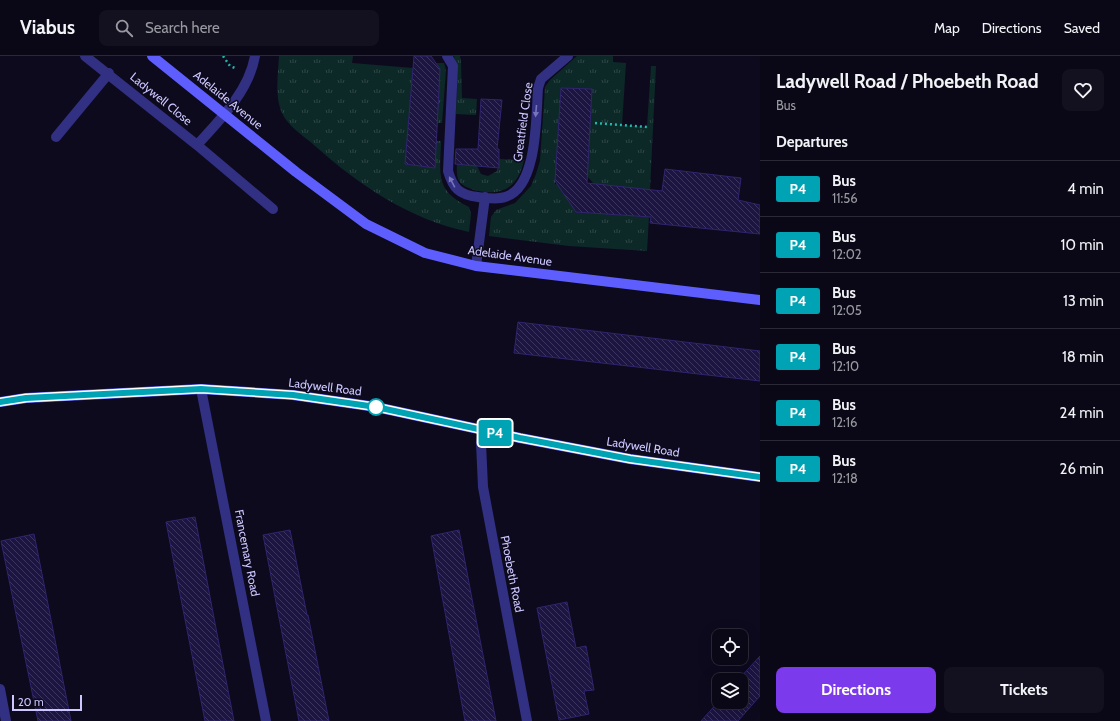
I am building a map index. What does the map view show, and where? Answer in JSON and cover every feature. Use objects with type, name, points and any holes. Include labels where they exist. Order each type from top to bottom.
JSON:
[{"type":"street","name":"Ladywell Close","points":[[85,56],[109,73],[198,145],[273,209]]},
{"type":"street","name":"Adelaide Avenue","points":[[152,56],[296,172],[366,224],[426,253],[476,266],[760,300]]},
{"type":"street","points":[[198,145],[225,114],[239,95],[250,74],[255,56]]},
{"type":"street","name":"Greatfield Close","points":[[447,56],[453,66],[448,171],[458,191],[472,196],[485,197],[506,197],[524,182],[531,161],[538,88],[541,79],[568,56]]},
{"type":"street","points":[[56,137],[109,73]]},
{"type":"street","points":[[476,266],[485,197]]},
{"type":"street","name":"Ladywell Road","points":[[0,402],[26,398],[201,389],[293,395],[376,407],[630,459],[760,477]]},
{"type":"street","name":"Francemary Road","points":[[201,389],[266,721]]},
{"type":"street","name":"Phoebeth Road","points":[[483,430],[481,444],[483,487],[527,721]]},
{"type":"street","points":[[0,689],[6,721]]},
{"type":"path","points":[[595,123],[648,127]]},
{"type":"green space","points":[[279,56],[353,56],[352,63],[413,68],[405,164],[435,168],[436,141],[441,141],[440,173],[442,181],[450,195],[469,207],[471,214],[469,232],[426,219],[386,199],[349,174],[293,128],[283,114],[278,98],[277,81]]},
{"type":"green space","points":[[454,56],[460,56],[461,61],[462,98],[477,99],[476,115],[456,114],[457,70]]},
{"type":"green space","points":[[577,56],[613,56],[613,62],[626,63],[622,125],[647,127],[651,66],[656,66],[650,190],[594,184],[587,176],[592,89],[561,88],[555,184],[562,185],[576,212],[649,217],[647,251],[569,246],[489,236],[491,217],[496,210],[515,203],[531,186],[540,161],[545,87],[550,80]]},
{"type":"green space","points":[[436,63],[444,63],[446,70],[442,123],[437,123],[440,70],[435,69]]},
{"type":"green space","points":[[499,159],[524,160],[518,177],[513,184],[507,188],[501,191],[484,192],[468,188],[459,181],[457,174],[457,162],[477,166],[481,174],[488,176],[497,171]]},
{"type":"building","points":[[414,56],[431,56],[440,69],[435,168],[405,164]]},
{"type":"building","points":[[561,88],[592,89],[587,183],[662,191],[665,169],[741,178],[738,200],[760,205],[760,234],[650,223],[651,217],[576,212],[555,181]]},
{"type":"building","points":[[481,99],[502,100],[497,149],[499,149],[499,168],[455,164],[456,149],[478,149]]},
{"type":"building","points":[[518,322],[760,351],[760,381],[514,353]]},
{"type":"building","points":[[195,517],[234,721],[205,721],[166,522]]},
{"type":"building","points":[[290,530],[329,721],[299,721],[263,535]]},
{"type":"building","points":[[459,530],[496,721],[465,721],[431,536]]},
{"type":"building","points":[[34,534],[71,721],[38,721],[1,541]]},
{"type":"building","points":[[567,602],[576,648],[586,646],[594,690],[584,691],[589,714],[559,720],[537,608]]},
{"type":"building","points":[[760,656],[760,696],[738,721],[701,721],[712,709],[748,709],[748,673],[744,673]]},
{"type":"bus line","name":"P4","points":[[0,402],[26,398],[201,389],[293,395],[376,407],[520,438],[630,459],[760,477]]}]
